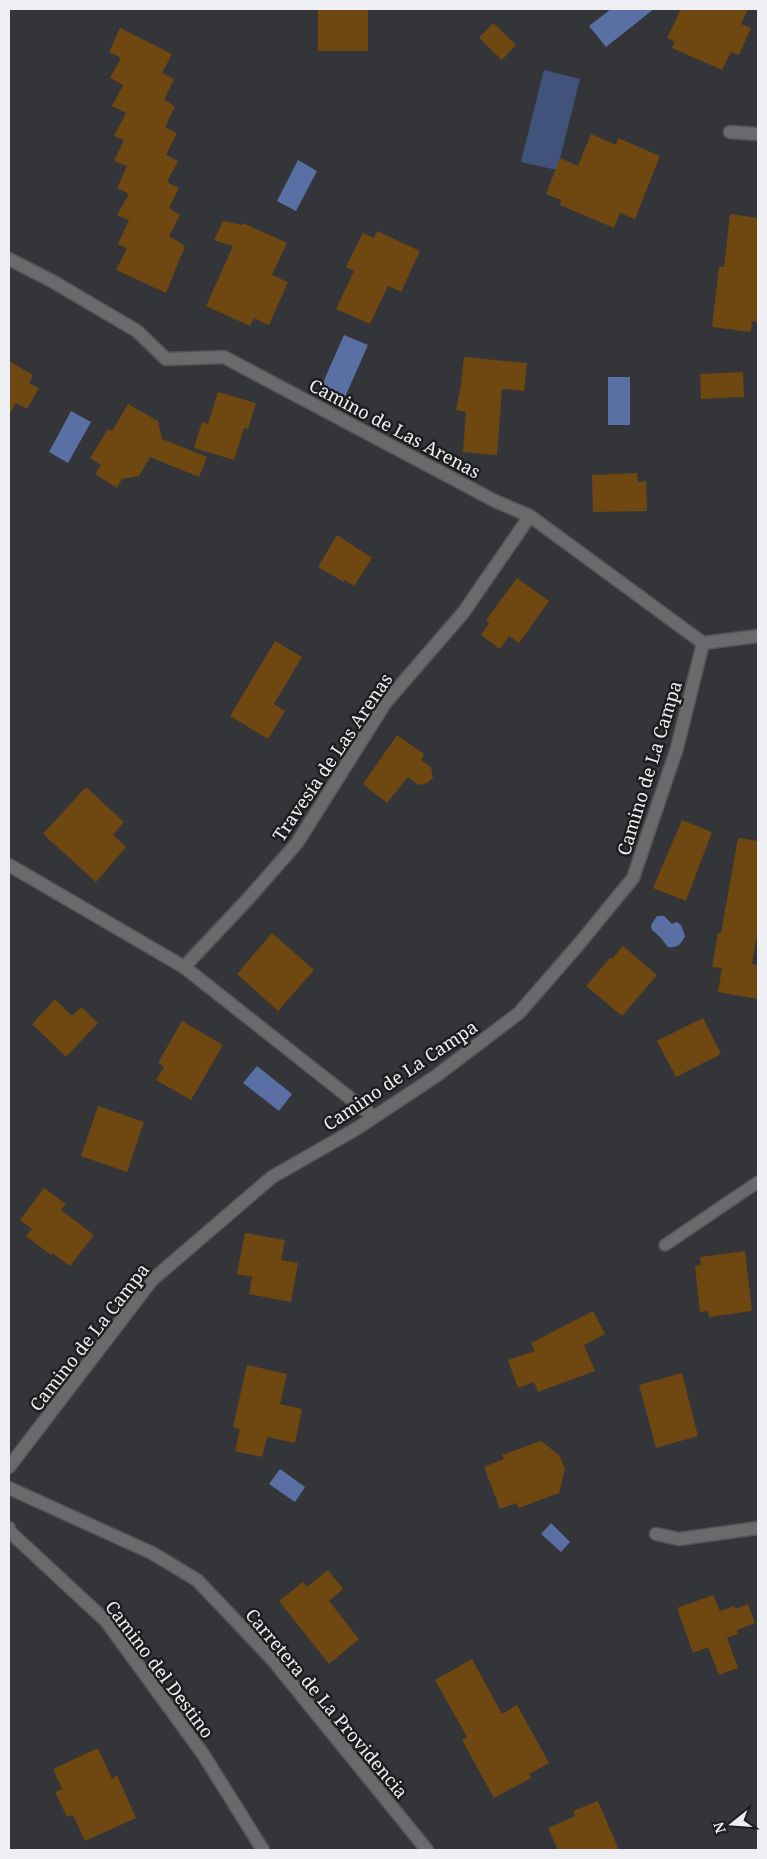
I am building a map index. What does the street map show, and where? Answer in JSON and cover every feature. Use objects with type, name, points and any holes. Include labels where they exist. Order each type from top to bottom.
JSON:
[{"type":"street","points":[[730,132],[758,134]]},
{"type":"street","name":"Camino de Las Arenas","points":[[9,259],[52,281],[137,332],[166,359],[224,357],[470,488],[530,516],[704,642]]},
{"type":"street","name":"Travesía de Las Arenas","points":[[184,967],[298,843],[386,702],[462,613],[530,516]]},
{"type":"street","points":[[704,642],[758,636]]},
{"type":"street","name":"Camino de La Campa","points":[[9,1467],[152,1280],[272,1178],[356,1130],[436,1076],[519,1013],[633,878],[677,748],[704,642]]},
{"type":"street","points":[[9,865],[184,967],[374,1117]]},
{"type":"street","name":"Carretera de La Providencia","points":[[9,1488],[152,1553],[197,1580],[272,1659],[427,1850]]},
{"type":"street","name":"Camino del Destino","points":[[9,1528],[10,1532],[106,1621],[203,1754],[263,1850]]},
{"type":"street","points":[[656,1534],[679,1539],[758,1528]]},
{"type":"lane","points":[[665,1245],[758,1182]]},
{"type":"shaded area","points":[[611,9],[654,9],[606,47],[589,26]]},
{"type":"shaded area","points":[[544,70],[580,79],[557,170],[521,162]]},
{"type":"shaded area","points":[[298,160],[317,171],[296,211],[277,201]]},
{"type":"shaded area","points":[[344,335],[368,345],[345,397],[321,387]]},
{"type":"shaded area","points":[[608,377],[630,377],[630,425],[608,425]]},
{"type":"shaded area","points":[[71,411],[91,422],[68,463],[49,452]]},
{"type":"shaded area","points":[[657,916],[664,916],[672,924],[677,922],[681,925],[685,936],[682,942],[674,947],[668,947],[652,930],[651,925]]},
{"type":"shaded area","points":[[257,1066],[292,1094],[279,1111],[243,1083]]},
{"type":"shaded area","points":[[280,1469],[305,1487],[295,1502],[269,1484]]},
{"type":"shaded area","points":[[551,1523],[570,1542],[561,1552],[541,1534]]},
{"type":"building","points":[[318,9],[368,9],[368,51],[318,51]]},
{"type":"building","points":[[681,9],[748,9],[741,24],[751,28],[739,55],[731,52],[722,70],[672,48],[675,42],[667,38]]},
{"type":"building","points":[[493,23],[516,45],[502,60],[479,38]]},
{"type":"building","points":[[120,28],[172,54],[162,73],[174,79],[164,100],[175,106],[165,127],[177,133],[166,155],[178,161],[167,182],[179,188],[169,208],[180,215],[169,236],[185,246],[166,293],[116,270],[127,248],[118,244],[129,220],[117,215],[129,194],[117,188],[127,166],[114,161],[124,140],[114,136],[126,113],[112,106],[123,85],[110,78],[121,58],[109,52]]},
{"type":"building","points":[[591,134],[616,145],[618,138],[660,156],[635,219],[620,213],[614,228],[560,205],[561,200],[546,194],[560,158],[578,166]]},
{"type":"building","points":[[730,214],[758,218],[758,322],[752,321],[751,332],[712,327],[719,267],[724,267]]},
{"type":"building","points":[[223,221],[242,225],[243,223],[287,243],[272,275],[288,282],[269,325],[254,318],[250,326],[206,306],[233,246],[214,240]]},
{"type":"building","points":[[377,231],[420,251],[401,292],[388,286],[370,324],[336,309],[354,271],[346,267],[363,233],[374,238]]},
{"type":"building","points":[[464,357],[527,363],[524,391],[502,389],[497,455],[463,452],[466,412],[456,410]]},
{"type":"building","points":[[9,361],[33,375],[29,383],[39,388],[27,409],[16,403],[9,415]]},
{"type":"building","points":[[743,372],[744,397],[701,399],[700,374]]},
{"type":"building","points":[[218,392],[256,403],[248,429],[244,428],[234,460],[194,448],[202,422],[208,424]]},
{"type":"building","points":[[128,404],[158,421],[162,439],[207,457],[199,477],[150,457],[139,476],[122,479],[117,488],[95,474],[101,465],[90,458],[108,429],[112,431]]},
{"type":"building","points":[[637,473],[638,482],[646,481],[647,511],[593,512],[592,475]]},
{"type":"building","points":[[337,535],[372,558],[354,586],[318,567]]},
{"type":"building","points":[[517,578],[549,601],[519,643],[509,636],[500,649],[481,635],[489,623],[486,620]]},
{"type":"building","points":[[275,641],[302,657],[274,704],[285,711],[268,739],[230,716]]},
{"type":"building","points":[[397,735],[424,754],[421,760],[431,767],[433,778],[427,783],[418,785],[408,777],[387,803],[363,784]]},
{"type":"building","points":[[86,787],[124,822],[113,835],[126,847],[96,882],[43,834]]},
{"type":"building","points":[[682,820],[712,832],[686,901],[653,888]]},
{"type":"building","points":[[738,838],[758,841],[758,929],[752,964],[758,965],[758,999],[718,992],[722,968],[712,967],[718,933],[721,933]]},
{"type":"building","points":[[272,933],[314,970],[278,1011],[237,974]]},
{"type":"building","points":[[623,946],[657,975],[622,1016],[586,986]]},
{"type":"building","points":[[55,999],[72,1016],[81,1007],[98,1023],[66,1057],[32,1024]]},
{"type":"building","points":[[703,1018],[721,1054],[676,1077],[657,1041]]},
{"type":"building","points":[[182,1021],[223,1045],[191,1100],[156,1080],[164,1067],[158,1063]]},
{"type":"building","points":[[98,1106],[144,1122],[127,1172],[81,1156]]},
{"type":"building","points":[[44,1188],[66,1204],[61,1210],[94,1235],[70,1266],[52,1253],[51,1255],[26,1236],[32,1229],[20,1220]]},
{"type":"building","points":[[245,1233],[285,1240],[281,1260],[298,1263],[291,1302],[249,1294],[252,1277],[237,1274]]},
{"type":"building","points":[[745,1251],[752,1311],[709,1317],[708,1311],[700,1312],[695,1266],[701,1265],[700,1257]]},
{"type":"building","points":[[593,1311],[605,1334],[584,1345],[595,1371],[538,1392],[534,1382],[518,1388],[508,1360],[535,1351],[531,1343]]},
{"type":"building","points":[[247,1365],[287,1374],[280,1404],[302,1409],[295,1443],[267,1437],[262,1457],[235,1451],[240,1429],[233,1427]]},
{"type":"building","points":[[682,1373],[698,1436],[656,1448],[639,1385]]},
{"type":"building","points":[[541,1441],[559,1455],[565,1469],[559,1493],[519,1508],[516,1503],[500,1509],[484,1467],[504,1459],[502,1455]]},
{"type":"building","points":[[328,1570],[343,1589],[329,1601],[359,1639],[329,1664],[279,1601],[303,1582],[307,1587]]},
{"type":"building","points":[[713,1595],[720,1611],[734,1606],[736,1609],[748,1604],[755,1623],[737,1630],[738,1634],[727,1638],[738,1668],[719,1675],[708,1647],[693,1653],[677,1608]]},
{"type":"building","points":[[472,1659],[502,1714],[517,1705],[549,1763],[529,1774],[531,1778],[494,1798],[462,1740],[467,1737],[435,1680]]},
{"type":"building","points":[[98,1748],[112,1779],[117,1775],[136,1818],[85,1841],[73,1815],[67,1817],[55,1792],[62,1789],[53,1769]]},
{"type":"building","points":[[598,1801],[619,1850],[558,1850],[548,1828],[575,1816],[573,1811]]}]
